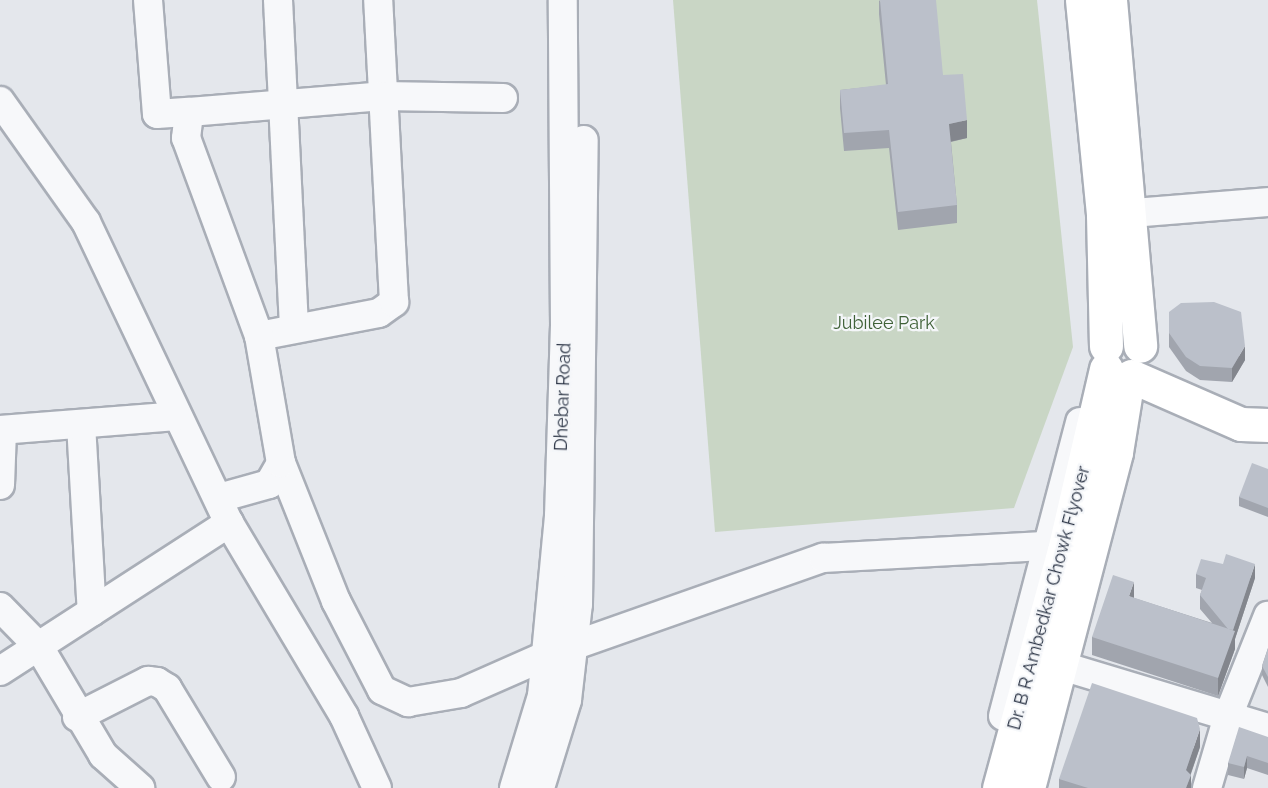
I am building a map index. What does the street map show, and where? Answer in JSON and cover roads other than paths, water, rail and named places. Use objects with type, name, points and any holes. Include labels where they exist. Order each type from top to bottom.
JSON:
[{"type":"main road","points":[[1082,0],[1117,214]]},
{"type":"main road","points":[[1110,0],[1117,214]]},
{"type":"main road","name":"Dr. B R Ambedkar Chowk Flyover","points":[[1028,788],[1110,411],[1126,363],[1117,214]]},
{"type":"main road","points":[[1126,363],[1241,424],[1267,425]]},
{"type":"main road","name":"Dr. B R Ambedkar Chowk Flyover","points":[[999,788],[1102,450]]},
{"type":"street","points":[[148,0],[157,114],[382,96],[503,98]]},
{"type":"street","points":[[278,0],[294,326]]},
{"type":"street","points":[[259,336],[294,326],[379,313],[394,302],[378,0]]},
{"type":"street","name":"Dhebar Road","points":[[514,788],[533,734],[547,656],[565,325],[563,0]]},
{"type":"street","name":"Dhebar Road","points":[[540,788],[559,731],[575,645],[586,327],[583,0]]},
{"type":"street","points":[[0,101],[86,222],[176,416],[224,511],[344,716],[376,788]]},
{"type":"street","points":[[189,112],[186,138],[259,336],[281,463],[336,601],[382,690],[408,702],[461,693],[575,645],[823,558],[1044,546]]},
{"type":"street","points":[[1117,214],[1268,202]]},
{"type":"street","points":[[984,788],[1044,546],[1078,425],[1110,411],[1131,437],[1042,788]]},
{"type":"street","points":[[0,485],[1,430],[176,416]]},
{"type":"street","points":[[81,424],[92,612]]},
{"type":"street","points":[[0,671],[92,612],[224,511],[269,484],[281,463]]},
{"type":"street","points":[[0,607],[39,647],[77,717],[109,762],[140,788]]},
{"type":"street","points":[[1208,788],[1228,716],[1268,616]]},
{"type":"street","points":[[1072,669],[1268,728]]},
{"type":"street","points":[[77,717],[147,681],[158,682],[167,688],[221,777]]},
{"type":"park label","name":"Jubilee Park","points":[[884,323]]}]
